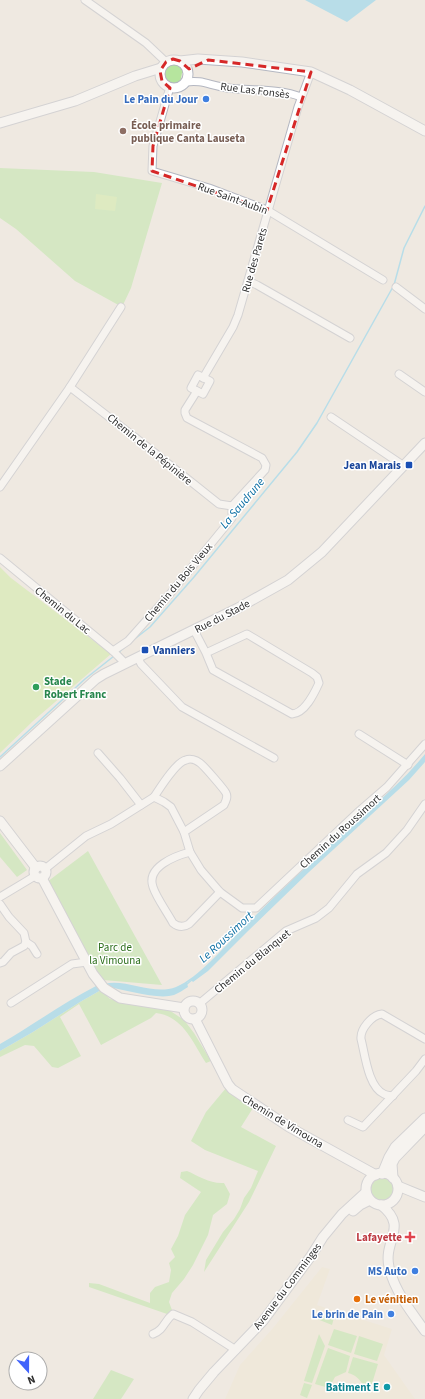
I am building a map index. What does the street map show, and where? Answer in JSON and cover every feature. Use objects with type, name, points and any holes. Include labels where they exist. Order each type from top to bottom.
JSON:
[{"type":"street","points":[[86,0],[146,43],[163,65]]},
{"type":"street","points":[[0,123],[76,101],[123,80],[163,65],[173,59],[180,61],[198,59],[242,62],[311,72],[350,90],[425,131]]},
{"type":"street","points":[[140,74],[162,81],[170,87],[180,86],[195,66],[208,60]]},
{"type":"street","points":[[180,61],[185,65],[187,78]]},
{"type":"street","points":[[162,81],[160,74],[163,65]]},
{"type":"street","name":"Rue des Parets","points":[[232,506],[265,470],[266,465],[262,458],[187,418],[185,410],[197,391],[191,388],[198,375],[205,376],[238,316],[267,210],[301,97],[311,72]]},
{"type":"street","name":"Rue Las Fonsès","points":[[187,78],[222,87],[284,93],[301,97]]},
{"type":"street","name":"Rue Saint-Aubin","points":[[170,87],[153,146],[152,171],[209,188],[267,210],[383,280]]},
{"type":"street","points":[[248,281],[350,338]]},
{"type":"street","points":[[396,287],[425,308]]},
{"type":"street","points":[[0,487],[70,387],[121,307]]},
{"type":"street","points":[[399,374],[425,392]]},
{"type":"street","name":"Chemin de la Pépinière","points":[[70,387],[219,504],[232,506]]},
{"type":"street","points":[[331,417],[404,466]]},
{"type":"street","name":"Rue du Stade","points":[[0,766],[96,679],[123,662],[138,658],[238,608],[288,580],[309,564],[425,443]]},
{"type":"street","name":"Chemin du Bois Vieux","points":[[114,652],[128,641],[169,595],[232,518],[232,506]]},
{"type":"street","name":"Chemin du Lac","points":[[0,558],[114,652],[123,662]]},
{"type":"street","points":[[194,630],[213,670],[292,714],[297,713],[304,707],[316,691],[319,683],[317,677],[312,673],[246,634],[206,653]]},
{"type":"street","points":[[138,658],[141,664],[182,707],[274,758]]},
{"type":"street","points":[[359,734],[408,765]]},
{"type":"street","name":"Chemin du Roussimort","points":[[220,892],[242,908],[256,908],[259,906],[357,813],[388,787],[425,744]]},
{"type":"street","points":[[98,753],[141,805]]},
{"type":"street","points":[[1,895],[39,873],[86,836],[111,824],[154,797],[169,774],[183,760],[192,759],[200,762],[226,792],[227,798],[224,805],[184,832]]},
{"type":"street","points":[[154,797],[171,807],[184,832],[190,852],[201,870],[220,892],[188,924],[185,926],[179,926],[173,922],[152,886],[152,876],[156,868],[178,856],[190,852]]},
{"type":"street","name":"Chemin du Blanquet","points":[[199,1004],[286,931],[316,918],[329,908],[357,874],[386,853],[407,830],[425,804]]},
{"type":"street","points":[[0,821],[39,873],[87,962],[102,986],[120,998],[184,1008]]},
{"type":"street","points":[[0,904],[9,917],[24,933],[26,942],[32,946],[37,954]]},
{"type":"street","points":[[0,963],[3,962],[10,953],[24,946],[26,942]]},
{"type":"street","points":[[11,1003],[72,964],[87,962]]},
{"type":"street","points":[[192,1001],[199,1004],[202,1008],[199,1017],[190,1019],[186,1017],[184,1008],[187,1004],[192,1001]]},
{"type":"street","points":[[393,1096],[385,1095],[379,1090],[372,1080],[361,1039],[362,1032],[373,1018],[382,1014],[425,1039]]},
{"type":"street","name":"Chemin de Vimouna","points":[[195,1019],[232,1089],[289,1126],[361,1167],[375,1177]]},
{"type":"street","points":[[348,1120],[363,1127],[416,1071],[425,1059]]},
{"type":"street","points":[[416,1194],[389,1205],[374,1203],[368,1196],[375,1177],[395,1147],[425,1118]]},
{"type":"street","points":[[389,1205],[398,1193],[392,1164],[395,1158],[425,1127]]},
{"type":"street","points":[[375,1177],[388,1175],[395,1182],[416,1194],[425,1197]]},
{"type":"street","name":"Avenue du Comminges","points":[[193,1399],[214,1372],[263,1321],[299,1274],[328,1231],[350,1206],[368,1196]]},
{"type":"street","name":"Avenue du Comminges","points":[[200,1399],[213,1381],[256,1337],[287,1300],[337,1229],[368,1196]]},
{"type":"street","points":[[389,1205],[394,1226],[389,1250],[389,1267],[394,1282],[425,1331]]},
{"type":"street","points":[[153,1334],[160,1331],[166,1320],[173,1314],[192,1322],[236,1350]]},
{"type":"highlighted area","points":[[173,59],[180,61],[189,69],[208,60],[311,72],[267,210],[152,171],[153,146],[170,88],[162,81],[160,71],[166,62]]},
{"type":"shaded area","points":[[322,1267],[330,1269],[317,1305],[392,1329],[384,1355],[415,1399],[225,1399],[240,1365],[273,1328]]},
{"type":"green space","points":[[173,64],[180,66],[184,73],[182,73],[180,83],[172,84],[164,78],[167,67]]},
{"type":"green space","points":[[0,168],[94,172],[162,183],[131,288],[122,307],[75,281],[16,229],[0,218]]},
{"type":"green space","points":[[96,194],[117,197],[115,211],[95,209]]},
{"type":"green space","name":"Stade Robert Franc","points":[[0,567],[11,578],[111,654],[33,721],[0,753]]},
{"type":"green space","points":[[0,833],[27,870],[17,877],[0,857]]},
{"type":"green space","name":"Parc de la Vimouna","points":[[88,851],[162,985],[103,980],[96,973],[47,882]]},
{"type":"green space","points":[[101,990],[110,999],[141,1006],[166,1008],[184,1020],[194,1033],[211,1061],[206,1063],[192,1039],[180,1025],[165,1015],[156,1013],[151,1018],[101,1045],[79,1004],[60,1017],[81,1056],[58,1068],[52,1067],[34,1046],[25,1045],[0,1057],[0,1051]]},
{"type":"green space","points":[[226,1088],[253,1108],[241,1127],[276,1146],[249,1202],[204,1272],[206,1260],[223,1232],[240,1209],[258,1171],[205,1150],[191,1141],[206,1112]]},
{"type":"green space","points":[[187,1171],[209,1181],[224,1183],[230,1194],[227,1204],[213,1215],[208,1235],[193,1265],[172,1293],[169,1302],[172,1310],[167,1314],[89,1287],[89,1283],[99,1284],[150,1303],[150,1293],[155,1287],[169,1282],[171,1270],[169,1263],[175,1257],[171,1249],[178,1236],[185,1215],[201,1192],[180,1178],[181,1172]]},
{"type":"green space","points":[[381,1177],[389,1181],[393,1189],[389,1197],[381,1201],[373,1197],[369,1189],[373,1181]]},
{"type":"green space","points":[[330,1313],[335,1314],[332,1325],[317,1319]]},
{"type":"green space","points":[[334,1329],[357,1336],[351,1353],[328,1345]]},
{"type":"green space","points":[[319,1334],[325,1346],[312,1383],[304,1381]]},
{"type":"green space","points":[[359,1336],[383,1344],[377,1361],[354,1354]]},
{"type":"green space","points":[[328,1348],[350,1356],[346,1372],[335,1377],[329,1388],[315,1384]]},
{"type":"green space","points":[[353,1357],[378,1364],[371,1387],[363,1385],[357,1377],[348,1373]]},
{"type":"green space","points":[[111,1370],[134,1379],[121,1399],[93,1399]]},
{"type":"green space","points":[[304,1383],[312,1385],[307,1398],[300,1395]]},
{"type":"water","points":[[305,0],[376,0],[347,22]]},
{"type":"water","points":[[425,754],[425,762],[409,780],[309,872],[208,971],[193,982],[191,980],[187,983],[188,987],[174,995],[159,996],[108,987],[104,984],[121,983],[149,988],[167,989],[176,987],[193,977],[302,871],[401,780]]},
{"type":"water","points":[[96,986],[101,990],[0,1051],[0,1044]]},
{"type":"waterway","name":"La Saudrune","points":[[132,641],[150,627],[194,577],[297,452],[317,423],[394,285],[404,248],[425,206]]},
{"type":"waterway","name":"La Saudrune","points":[[118,653],[126,646]]},
{"type":"waterway","name":"La Saudrune","points":[[0,757],[85,679],[114,656]]},
{"type":"waterway","name":"Le Roussimort","points":[[187,984],[193,979]]},
{"type":"place","name":"Le Pain du Jour","points":[[206,99]]},
{"type":"place","name":"École primaire publique Canta Lauseta","points":[[123,131]]},
{"type":"place","name":"Jean Marais","points":[[409,465]]},
{"type":"place","name":"Vanniers","points":[[145,650]]},
{"type":"place","name":"Stade Robert Franc","points":[[36,687]]},
{"type":"place","name":"Lafayette","points":[[410,1237]]},
{"type":"place","name":"MS Auto","points":[[415,1271]]},
{"type":"place","name":"Le vénitien","points":[[357,1299]]},
{"type":"place","name":"Le brin de Pain","points":[[391,1314]]},
{"type":"place","name":"Batiment E","points":[[387,1387]]}]
